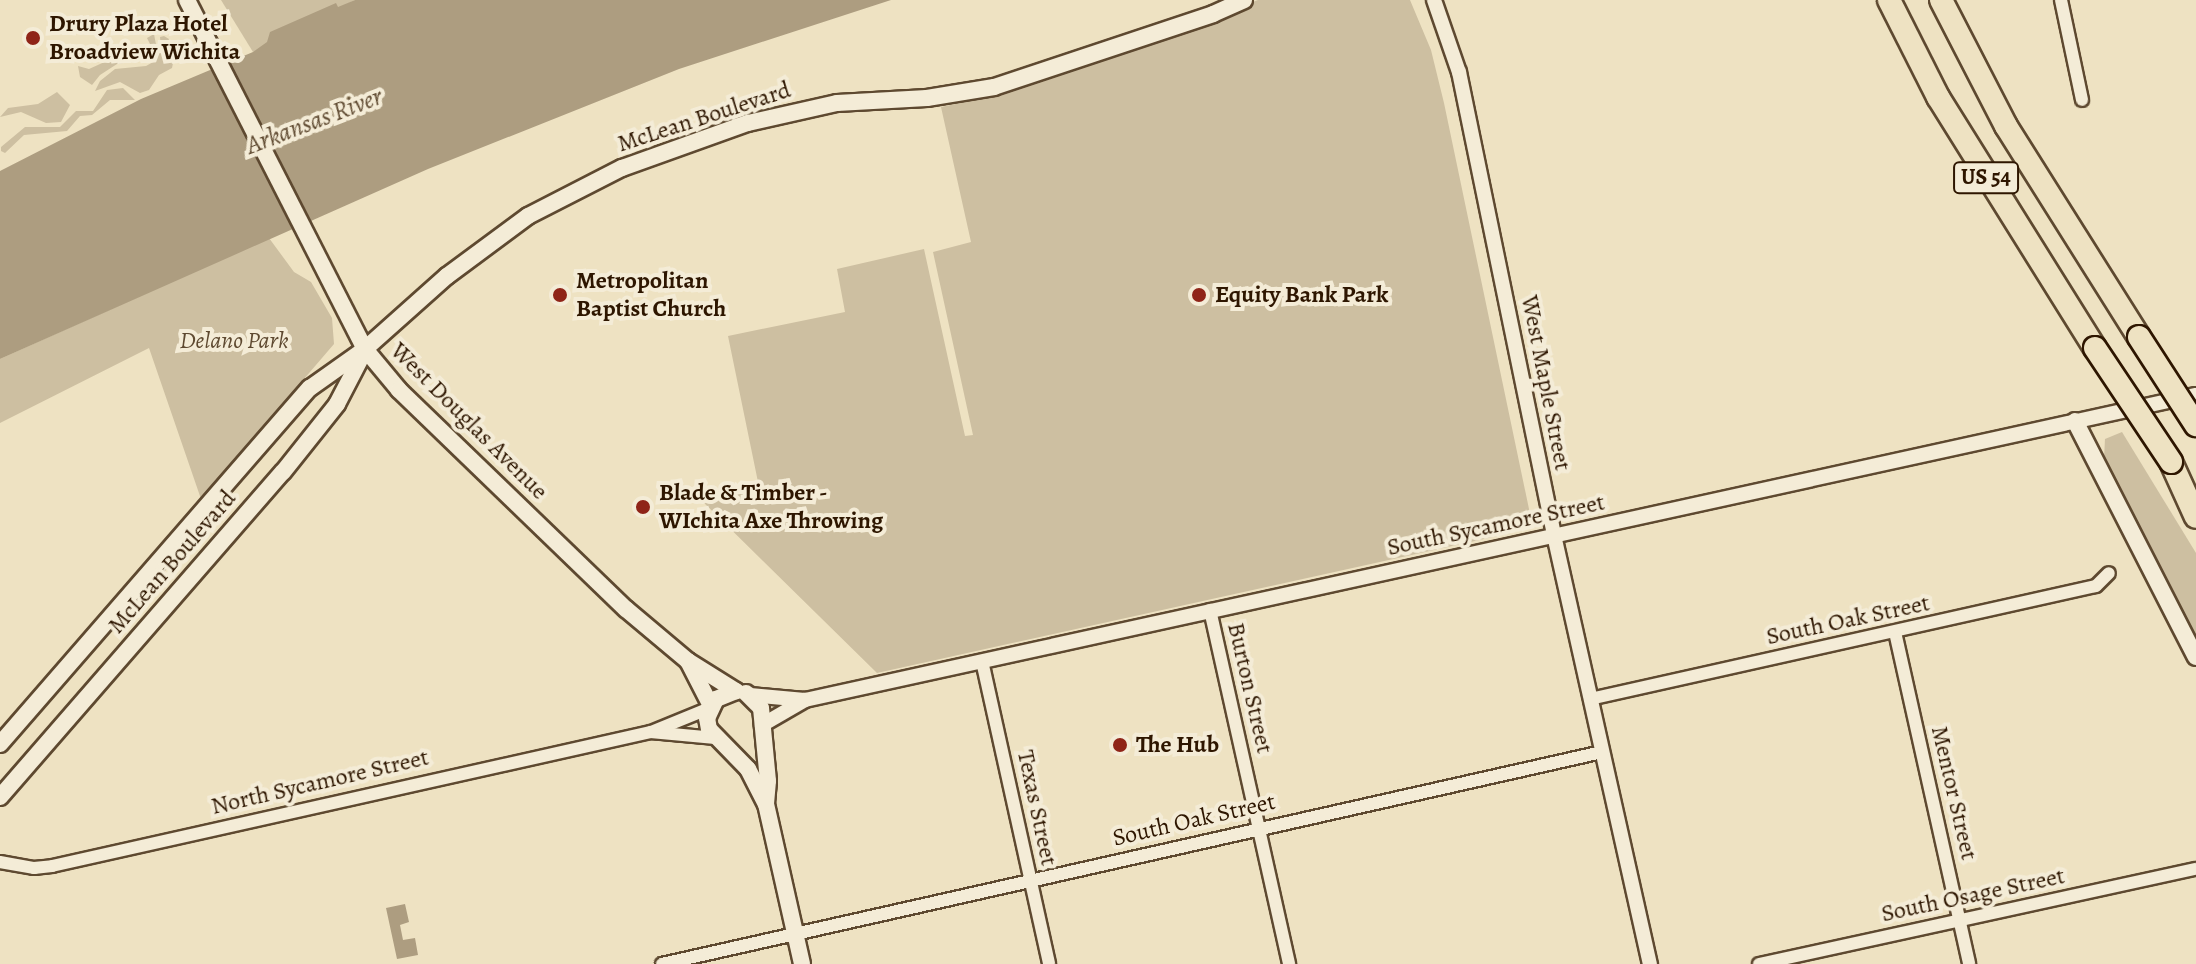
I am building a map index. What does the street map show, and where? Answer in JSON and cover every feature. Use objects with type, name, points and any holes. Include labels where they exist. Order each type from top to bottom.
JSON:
[{"type":"highway","name":"US 54","points":[[1889,0],[1938,97],[2095,348],[2196,499]]},
{"type":"highway","name":"US 54","points":[[1941,0],[2006,126],[2196,425]]},
{"type":"highway","points":[[2171,462],[2196,517]]},
{"type":"main road","name":"West Douglas Avenue","points":[[187,0],[365,349],[399,390],[626,609],[688,661],[744,693]]},
{"type":"main road","name":"McLean Boulevard","points":[[0,744],[310,388],[365,349],[491,241],[528,216],[622,168],[748,123],[837,103],[927,98],[994,87],[1213,14],[1244,0]]},
{"type":"main road","name":"McLean Boulevard","points":[[0,797],[283,472],[337,404],[365,349]]},
{"type":"main road","points":[[2075,421],[2196,657]]},
{"type":"main road","name":"West Douglas Avenue","points":[[688,661],[710,707],[707,718],[720,741]]},
{"type":"main road","points":[[710,707],[725,693],[744,693],[761,708],[768,781],[766,804]]},
{"type":"main road","points":[[720,741],[746,745],[761,728]]},
{"type":"main road","points":[[720,741],[748,769],[766,804],[802,964]]},
{"type":"street","name":"West Maple Street","points":[[1434,0],[1459,72],[1554,535],[1650,964]]},
{"type":"street","points":[[2061,0],[2082,100]]},
{"type":"street","name":"South Sycamore Street","points":[[744,693],[805,700],[2196,395]]},
{"type":"street","name":"South Oak Street","points":[[1590,699],[2096,586],[2109,573]]},
{"type":"street","name":"Burton Street","points":[[1210,610],[1289,964]]},
{"type":"street","name":"Mentor Street","points":[[1895,632],[1969,964]]},
{"type":"street","name":"Texas Street","points":[[982,661],[1049,964]]},
{"type":"street","name":"South Sycamore Street","points":[[761,728],[805,700]]},
{"type":"street","name":"North Sycamore Street","points":[[0,862],[24,867],[52,866],[651,732],[710,707]]},
{"type":"street","name":"North Sycamore Street","points":[[651,732],[720,741]]},
{"type":"street","name":"South Oak Street","points":[[662,964],[1602,752]]},
{"type":"street","name":"South Osage Street","points":[[1759,964],[2196,869]]},
{"type":"green space","points":[[221,0],[355,0],[253,52]]},
{"type":"green space","points":[[1258,0],[1410,0],[1431,50],[1444,103],[1529,509],[1527,526],[1511,533],[877,673],[697,496],[758,482],[728,336],[845,312],[837,269],[924,249],[965,436],[973,435],[933,252],[971,242],[941,107],[1005,94]]},
{"type":"green space","points":[[154,34],[157,50],[151,59],[117,64],[100,75],[92,85],[80,77],[78,66],[89,69],[131,50],[136,55],[147,53],[151,46],[147,38]]},
{"type":"green space","points":[[160,37],[169,39],[168,48],[176,48],[172,68],[159,75],[149,90],[140,93],[120,82],[95,91],[100,81],[115,69],[146,66],[155,61],[161,49]]},
{"type":"green space","points":[[123,88],[135,100],[110,100],[92,115],[80,116],[67,131],[24,135],[5,153],[1,151],[1,147],[25,127],[60,127],[76,111],[93,111],[107,90]]},
{"type":"green space","points":[[57,92],[70,105],[61,122],[46,123],[21,112],[0,117],[8,108],[38,104]]},
{"type":"green space","name":"Delano Park","points":[[269,238],[294,272],[311,282],[332,318],[334,344],[201,499],[149,348],[0,423],[0,359]]},
{"type":"green space","points":[[2122,432],[2196,553],[2196,638],[2104,458],[2105,439]]},
{"type":"water","name":"Arkansas River","points":[[355,0],[891,0],[679,69],[428,169],[0,359],[0,171],[141,99],[253,52],[267,42],[270,32],[336,3],[338,7]]},
{"type":"water","points":[[405,904],[409,922],[400,925],[403,940],[415,938],[418,955],[397,959],[386,908]]},
{"type":"place","name":"Drury Plaza Hotel Broadview Wichita","points":[[33,38]]},
{"type":"place","name":"Metropolitan Baptist Church","points":[[560,295]]},
{"type":"place","name":"Equity Bank Park","points":[[1199,295]]},
{"type":"place","name":"Blade & Timber - WIchita Axe Throwing","points":[[643,507]]},
{"type":"place","name":"The Hub","points":[[1120,745]]}]
